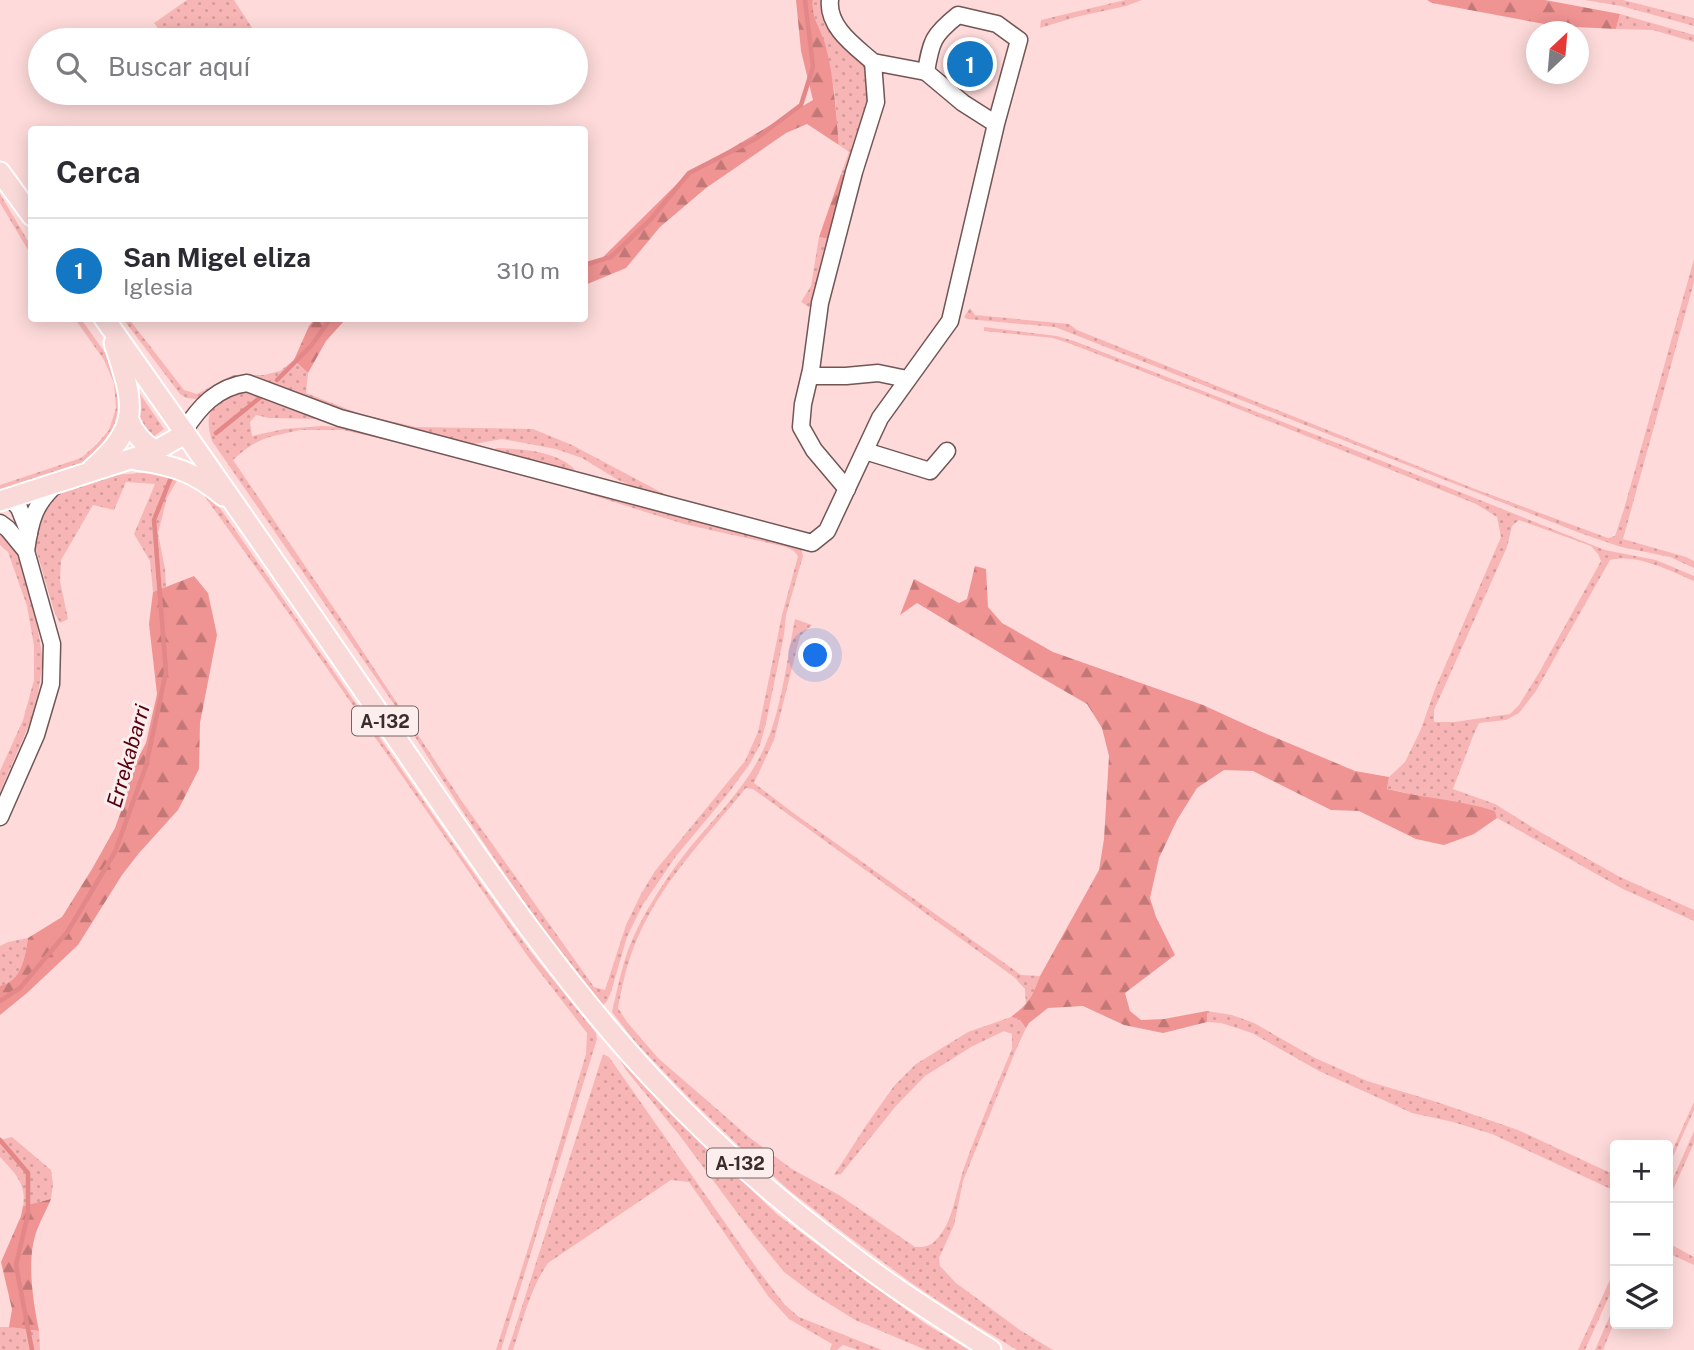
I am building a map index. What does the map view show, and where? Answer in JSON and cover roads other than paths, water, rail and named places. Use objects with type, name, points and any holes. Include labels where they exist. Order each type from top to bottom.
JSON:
[{"type":"main road","points":[[0,172],[28,210]]},
{"type":"main road","points":[[107,322],[124,374],[130,400],[129,420],[132,430],[155,451]]},
{"type":"main road","name":"A-132","points":[[107,322],[530,930],[591,1008],[653,1079],[705,1132],[778,1197],[843,1250],[914,1301],[991,1350]]},
{"type":"main road","points":[[87,473],[120,441],[129,420]]},
{"type":"main road","points":[[5,500],[155,451],[184,431]]},
{"type":"main road","points":[[132,459],[186,471],[214,488],[240,511]]},
{"type":"street","points":[[830,0],[829,7],[839,31],[873,62],[926,72],[963,103],[996,124]]},
{"type":"street","points":[[184,431],[203,404],[223,390],[247,383],[340,418],[812,543],[827,531],[880,418],[950,321],[996,124],[1020,40],[997,24],[958,15],[943,28],[931,45],[926,72]]},
{"type":"street","points":[[847,489],[814,450],[801,427],[820,303],[854,172],[876,102],[873,62]]},
{"type":"street","points":[[810,376],[878,373],[907,379]]},
{"type":"street","points":[[865,451],[930,471],[947,452]]},
{"type":"street","points":[[22,535],[46,493],[60,481]]},
{"type":"street","points":[[0,817],[36,735],[51,684],[52,643],[22,535],[19,508],[5,500]]},
{"type":"street","points":[[0,523],[22,535]]},
{"type":"waterway","name":"Errekabarri","points":[[588,264],[611,257],[651,219],[689,173],[757,138],[801,105],[813,67],[805,0]]},
{"type":"waterway","name":"Errekabarri","points":[[277,380],[311,346],[328,322]]},
{"type":"waterway","name":"Errekabarri","points":[[216,433],[262,396]]},
{"type":"waterway","name":"Errekabarri","points":[[0,1001],[20,988],[68,931],[115,852],[146,766],[166,672],[154,520],[170,480]]},
{"type":"waterway","name":"Errekabarri","points":[[0,1140],[28,1173],[28,1214],[16,1265],[32,1350]]},
{"type":"place","name":"San Migel eliza","points":[[970,64]]}]
